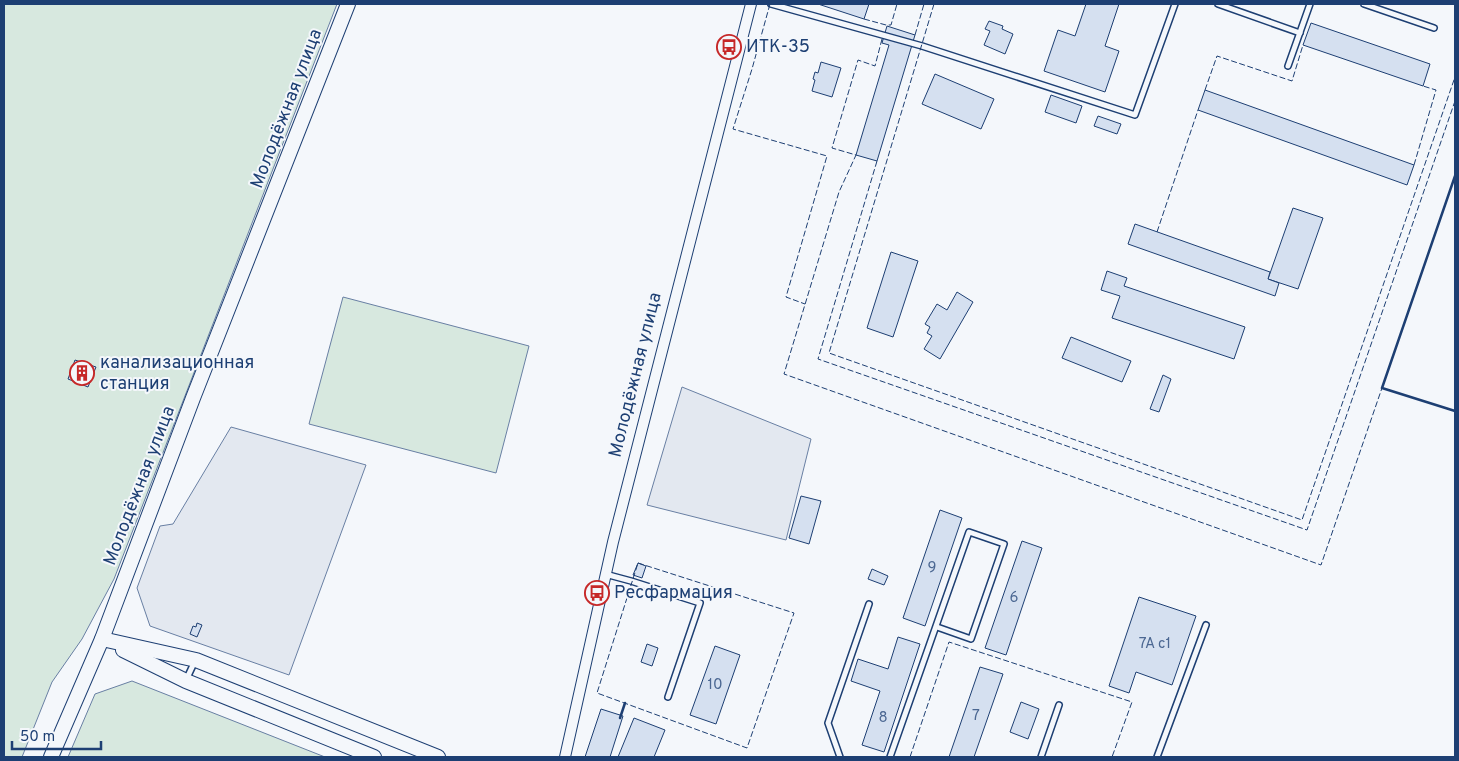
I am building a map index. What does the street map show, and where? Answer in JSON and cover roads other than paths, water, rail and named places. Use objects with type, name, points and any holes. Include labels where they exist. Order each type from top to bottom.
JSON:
[{"type":"street","name":"Молодёжная улица","points":[[51,757],[102,639],[193,398],[348,4]]},
{"type":"street","name":"Молодёжная улица","points":[[565,757],[605,574],[750,4]]},
{"type":"street","points":[[102,639],[196,660],[438,757]]},
{"type":"street","points":[[102,639],[186,681],[374,757]]},
{"type":"lane","points":[[771,4],[922,46],[1135,115],[1175,4]]},
{"type":"lane","points":[[1218,4],[1300,34]]},
{"type":"lane","points":[[1288,66],[1310,4]]},
{"type":"lane","points":[[1364,4],[1434,28]]},
{"type":"lane","points":[[890,757],[970,532],[1004,544],[971,639],[937,627]]},
{"type":"lane","points":[[605,574],[700,603],[668,697]]},
{"type":"lane","points":[[840,757],[828,723],[869,604]]},
{"type":"lane","points":[[1157,757],[1206,625]]},
{"type":"lane","points":[[186,681],[196,660]]},
{"type":"lane","points":[[1042,757],[1059,705]]},
{"type":"place","name":"ИТК-35","points":[[729,47]]},
{"type":"place","name":"канализационная станция","points":[[82,373]]},
{"type":"place","name":"Ресфармация","points":[[597,593]]}]
